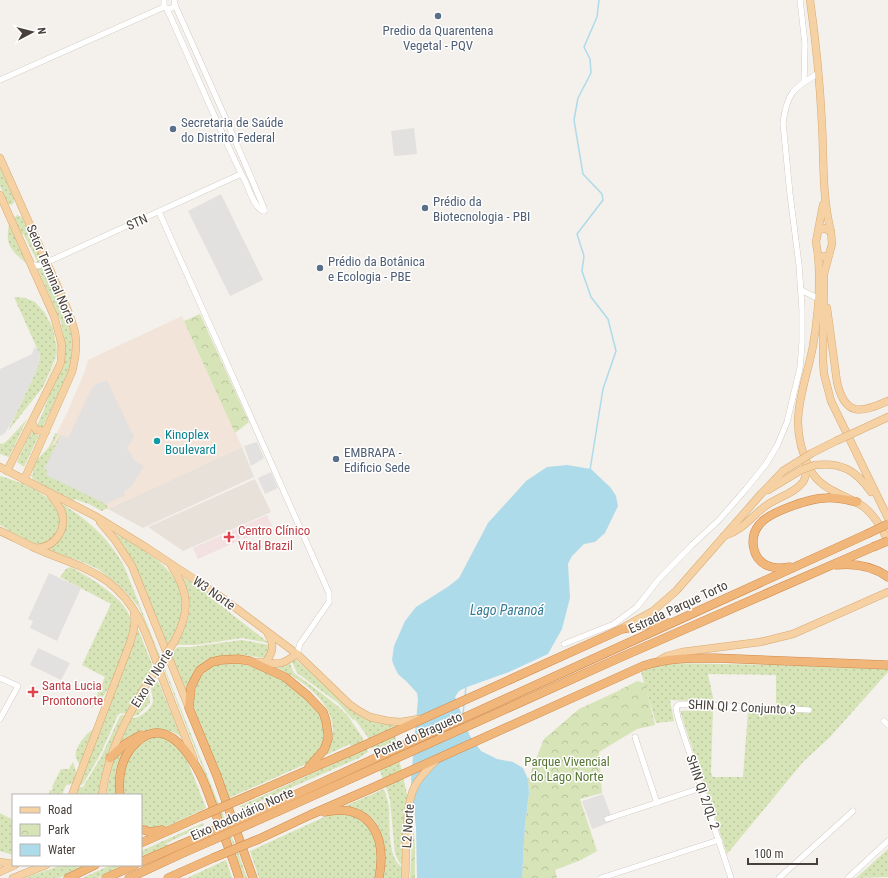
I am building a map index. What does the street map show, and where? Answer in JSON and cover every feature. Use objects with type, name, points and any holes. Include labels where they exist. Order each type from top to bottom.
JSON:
[{"type":"highway","points":[[797,566],[778,568],[766,565],[760,561],[756,555],[753,544],[755,532],[759,524],[780,511],[817,498],[835,498],[857,502]]},
{"type":"highway","name":"Estrada Parque Torto","points":[[478,710],[888,524]]},
{"type":"highway","name":"Estrada Parque Torto","points":[[482,720],[640,649],[888,541]]},
{"type":"highway","points":[[829,566],[844,564],[867,566],[888,577]]},
{"type":"highway","points":[[142,843],[354,750],[419,719],[622,629],[656,623],[672,623]]},
{"type":"highway","points":[[168,878],[438,759],[643,666],[658,661],[709,658],[888,665]]},
{"type":"highway","points":[[253,878],[217,776],[189,708],[191,687],[196,675],[212,662],[221,660],[238,659],[256,662],[285,678],[315,702],[325,716],[328,734],[326,744],[316,760],[304,772]]},
{"type":"highway","name":"Ponte do Bragueto","points":[[361,763],[478,710]]},
{"type":"highway","name":"Ponte do Bragueto","points":[[364,773],[482,720]]},
{"type":"highway","points":[[120,794],[119,778],[124,758],[136,742],[153,733]]},
{"type":"highway","points":[[110,758],[131,740],[144,734],[164,734],[174,738],[181,745],[200,772],[239,878]]},
{"type":"highway","name":"Eixo Rodoviário Norte","points":[[129,878],[183,854],[278,807],[361,763]]},
{"type":"highway","name":"Eixo Rodoviário Norte","points":[[142,862],[180,845],[364,773]]},
{"type":"highway","points":[[310,815],[327,811],[345,810],[356,812],[368,821],[375,829],[380,843],[382,857],[379,878]]},
{"type":"highway","points":[[142,830],[150,832],[174,828]]},
{"type":"highway","points":[[68,878],[93,866]]},
{"type":"highway","points":[[106,878],[132,866]]},
{"type":"highway","points":[[182,878],[190,869]]},
{"type":"main road","points":[[724,536],[738,530],[767,505],[800,486],[805,477],[797,415],[813,346],[819,299],[819,269],[816,242],[824,199],[824,152],[819,73],[810,0]]},
{"type":"main road","name":"Setor Terminal Norte","points":[[0,158],[72,322],[77,349],[72,372],[24,480]]},
{"type":"main road","name":"Setor Terminal Norte","points":[[0,195],[54,316],[62,345],[61,362],[32,423],[2,469]]},
{"type":"main road","points":[[824,199],[832,244],[824,274],[824,374],[831,401],[887,516]]},
{"type":"main road","points":[[818,231],[824,228],[831,232]]},
{"type":"main road","points":[[818,255],[823,258],[830,255]]},
{"type":"main road","points":[[824,291],[836,382],[841,396],[848,405],[856,410],[870,409],[888,401]]},
{"type":"main road","points":[[622,629],[653,611],[666,600],[684,582],[783,471],[803,460],[812,453],[888,417]]},
{"type":"main road","points":[[32,423],[36,430],[46,431]]},
{"type":"main road","points":[[803,460],[824,486],[857,502],[871,513],[888,541]]},
{"type":"main road","points":[[761,494],[801,470],[815,465],[838,466],[852,471],[865,483],[887,516]]},
{"type":"main road","name":"W3 Norte","points":[[2,469],[95,517],[221,597],[297,654],[349,704],[370,717],[402,722],[419,719]]},
{"type":"main road","points":[[33,548],[41,548],[52,543],[58,538],[62,527],[60,509],[49,493]]},
{"type":"main road","points":[[95,517],[115,540],[132,566],[189,708]]},
{"type":"main road","points":[[0,531],[33,548],[78,564],[107,581],[134,609],[144,628],[176,715],[200,772]]},
{"type":"main road","name":"Eixo W Norte","points":[[102,794],[110,758],[120,733],[148,682],[174,642],[184,621],[186,609],[185,598],[179,578],[168,562]]},
{"type":"main road","points":[[658,661],[667,656],[682,652],[760,642],[793,634],[887,592]]},
{"type":"main road","name":"Eixo W Norte","points":[[72,794],[132,637],[135,620],[134,609]]},
{"type":"main road","points":[[265,663],[272,652],[273,645],[272,640],[266,631]]},
{"type":"main road","points":[[256,662],[276,665],[281,664],[297,654]]},
{"type":"main road","name":"L2 Norte","points":[[405,878],[408,818],[412,793],[415,785],[423,774],[438,759]]},
{"type":"main road","points":[[0,862],[12,864]]},
{"type":"main road","points":[[0,872],[12,865]]},
{"type":"main road","points":[[13,878],[43,866]]},
{"type":"street","points":[[800,0],[805,37],[804,81]]},
{"type":"street","points":[[164,3],[171,9],[174,3]]},
{"type":"street","points":[[0,80],[164,3]]},
{"type":"street","points":[[164,3],[241,174],[257,206],[264,211],[225,117],[174,3]]},
{"type":"street","points":[[564,644],[614,624],[637,607],[658,580],[719,520],[746,489],[766,464],[777,446],[787,422],[800,368],[802,343],[801,290],[783,123],[785,107],[789,95],[804,81],[819,73]]},
{"type":"street","name":"STN","points":[[32,264],[39,266],[46,263],[241,174]]},
{"type":"street","points":[[159,212],[329,593],[329,602],[300,644],[297,654]]},
{"type":"street","points":[[801,290],[819,299]]},
{"type":"street","points":[[787,422],[797,415]]},
{"type":"street","points":[[290,649],[300,644]]},
{"type":"street","points":[[0,678],[18,686],[0,719]]},
{"type":"street","name":"SHIN QI 2 Conjunto 3","points":[[676,707],[683,704],[809,710]]},
{"type":"street","name":"SHIN QI 2/QL 2","points":[[676,707],[676,713],[732,878]]},
{"type":"street","points":[[635,737],[657,803]]},
{"type":"street","points":[[607,819],[701,788]]},
{"type":"street","points":[[780,878],[853,811]]},
{"type":"street","points":[[601,878],[719,840]]},
{"type":"street","points":[[848,878],[888,841]]},
{"type":"shaded area","points":[[414,128],[417,154],[394,156],[391,131]]},
{"type":"shaded area","points":[[221,194],[263,280],[230,296],[188,211]]},
{"type":"shaded area","points":[[182,316],[242,447],[108,509],[37,473],[67,413],[85,371],[88,360]]},
{"type":"shaded area","points":[[36,347],[40,355],[38,367],[13,420],[5,433],[0,436],[0,369],[32,354],[34,348]]},
{"type":"shaded area","points":[[107,380],[134,437],[127,448],[135,461],[144,466],[130,488],[125,490],[124,496],[106,504],[46,475],[48,471],[44,469],[62,435],[68,438],[92,388],[96,384]]},
{"type":"shaded area","points":[[257,442],[264,458],[251,466],[244,446]]},
{"type":"shaded area","points":[[242,447],[254,477],[143,528],[108,509]]},
{"type":"shaded area","points":[[271,472],[278,488],[265,494],[258,478]]},
{"type":"shaded area","points":[[255,479],[271,512],[183,551],[148,527]]},
{"type":"shaded area","name":"Centro Clínico Vital Brazil","points":[[267,515],[272,526],[244,539],[242,536],[239,538],[240,540],[198,559],[193,548]]},
{"type":"shaded area","points":[[49,573],[81,588],[57,641],[30,628],[33,621],[28,619]]},
{"type":"shaded area","points":[[38,648],[70,663],[61,680],[30,665]]},
{"type":"shaded area","points":[[603,794],[613,821],[592,829],[582,801]]},
{"type":"green space","points":[[0,167],[14,198],[14,203],[11,205],[8,204],[0,186]]},
{"type":"green space","points":[[17,215],[22,217],[43,261],[38,263],[24,235],[21,233],[14,218]]},
{"type":"green space","points":[[9,224],[27,264],[10,247],[8,238]]},
{"type":"green space","points":[[45,266],[68,319],[73,346],[67,376],[42,428],[37,426],[45,407],[65,345],[61,322],[38,269]]},
{"type":"green space","points":[[14,297],[25,298],[35,302],[44,312],[53,328],[57,350],[53,364],[43,387],[8,431],[38,367],[40,355]]},
{"type":"green space","points":[[200,314],[249,422],[235,433],[184,321]]},
{"type":"green space","points":[[51,320],[55,328],[57,337],[58,345],[55,362],[45,386],[54,364],[57,350],[56,333]]},
{"type":"green space","points":[[27,419],[9,457],[0,454],[0,444],[3,444],[9,439]]},
{"type":"green space","points":[[32,430],[35,434],[39,435],[24,467],[17,462]]},
{"type":"green space","points":[[55,433],[58,434],[52,445],[54,446],[60,435],[61,436],[45,468],[106,504],[108,509],[102,511],[89,504],[74,499],[73,502],[33,479],[31,475],[33,474],[35,463],[49,446]]},
{"type":"green space","points":[[0,476],[23,484],[37,491],[56,506],[59,512],[60,526],[53,538],[48,542],[35,544],[0,525]]},
{"type":"green space","points":[[59,502],[96,530],[111,546],[124,566],[247,878],[244,878],[234,848],[138,606],[121,587],[98,569],[80,561],[45,550],[62,536]]},
{"type":"green space","points":[[114,533],[146,552],[166,567],[179,587],[183,606],[179,627],[170,643],[173,651],[178,647],[190,647],[242,640],[270,645],[271,649],[265,658],[232,655],[205,663],[188,701],[133,562]]},
{"type":"green space","points":[[70,567],[87,576],[116,598],[124,606],[131,623],[129,637],[111,687],[107,690],[100,702],[91,708],[105,677],[82,665],[111,604],[60,577],[66,569]]},
{"type":"green space","points":[[183,577],[204,591],[269,643],[242,638],[195,645],[175,645],[187,620],[190,604],[187,587]]},
{"type":"green space","points":[[138,629],[154,669],[126,714],[121,713],[118,715],[100,755],[83,784],[79,786]]},
{"type":"green space","points":[[294,658],[346,706],[394,723],[398,755],[413,820],[404,824],[402,865],[395,854],[390,800],[367,736],[357,722],[354,719],[353,720],[338,703],[297,673],[291,660]]},
{"type":"green space","points":[[289,661],[294,673],[339,707],[348,716],[362,737],[368,752],[359,758],[242,809],[240,806],[355,754],[350,744],[326,755],[333,734],[332,720],[321,700],[312,691],[292,676],[272,666]]},
{"type":"green space","points":[[221,663],[238,663],[267,671],[279,677],[318,707],[325,733],[322,746],[308,763],[229,798],[195,711],[194,697],[195,690],[201,676],[206,671]]},
{"type":"green space","points":[[664,663],[888,669],[888,672],[830,737],[803,762],[727,854],[680,711],[713,710],[711,773],[713,777],[743,777],[748,711],[776,712],[776,675],[708,674],[714,702],[670,700],[674,721],[656,723],[641,672]]},
{"type":"green space","points":[[158,681],[181,737],[173,732],[157,729],[141,733],[118,746],[131,718],[138,717],[150,708],[153,701],[151,688]]},
{"type":"green space","name":"Parque Vivencial do Lago Norte","points":[[637,681],[645,683],[655,725],[637,729],[599,752],[602,793],[580,799],[597,851],[581,860],[555,870],[557,878],[522,878],[525,825],[529,793],[528,779],[544,739],[579,709]]},
{"type":"green space","points":[[146,692],[149,692],[150,703],[138,715],[132,716]]},
{"type":"green space","points":[[125,715],[109,754],[99,794],[76,794],[79,787],[83,787],[101,757],[120,716]]},
{"type":"green space","points":[[94,729],[80,766],[76,758],[77,749],[84,737]]},
{"type":"green space","points":[[153,736],[168,737],[186,757],[206,808],[161,829],[147,827],[142,824],[142,794],[124,794],[123,775],[129,756],[137,746]]},
{"type":"green space","points":[[127,745],[117,794],[106,794],[113,761]]},
{"type":"green space","points":[[73,762],[77,775],[73,784],[66,785],[62,794],[48,794],[50,790],[52,790],[61,769],[69,769]]},
{"type":"green space","points":[[384,789],[389,807],[390,840],[394,856],[402,867],[402,878],[383,878],[383,843],[376,823],[369,816],[359,810],[345,806]]},
{"type":"green space","points":[[0,813],[12,819],[12,855],[0,851]]},
{"type":"green space","points":[[333,813],[355,815],[372,829],[378,848],[376,878],[259,878],[250,851]]},
{"type":"green space","points":[[413,820],[415,878],[410,878]]},
{"type":"green space","points":[[203,823],[204,825],[165,844],[171,845],[142,859],[142,851]]},
{"type":"green space","points":[[888,849],[888,877],[856,878]]},
{"type":"green space","points":[[226,860],[232,878],[187,878]]},
{"type":"green space","points":[[59,866],[86,866],[59,878],[24,878]]},
{"type":"green space","points":[[109,866],[125,866],[98,878],[82,878]]},
{"type":"water","name":"Lago Paranoá","points":[[567,465],[591,469],[611,488],[616,496],[618,506],[605,533],[595,542],[584,544],[572,556],[568,564],[570,598],[562,629],[548,654],[509,672],[467,687],[459,691],[455,697],[470,736],[481,751],[497,759],[513,762],[523,768],[528,779],[529,793],[525,825],[522,878],[417,878],[416,828],[411,780],[418,699],[417,693],[398,674],[394,666],[392,660],[394,646],[405,621],[416,607],[459,578],[488,523],[526,481],[547,467]]},
{"type":"waterway","points":[[590,470],[603,389],[616,351],[608,319],[591,297],[582,271],[584,256],[577,234],[603,200],[602,194],[583,174],[574,120],[578,98],[591,73],[590,59],[584,47],[597,17],[599,0]]},
{"type":"waterway","points":[[465,697],[466,686]]},
{"type":"waterway","points":[[463,715],[464,704]]},
{"type":"place","name":"Predio da Quarentena Vegetal - PQV","points":[[438,16]]},
{"type":"place","name":"Secretaria de Saúde do Distrito Federal","points":[[173,129]]},
{"type":"place","name":"Prédio da Biotecnologia - PBI","points":[[425,208]]},
{"type":"place","name":"Prédio da Botânica e Ecologia - PBE","points":[[320,268]]},
{"type":"place","name":"Kinoplex Boulevard","points":[[157,441]]},
{"type":"place","name":"EMBRAPA - Edificio Sede","points":[[336,459]]},
{"type":"place","name":"Centro Clínico Vital Brazil","points":[[229,537]]},
{"type":"place","name":"Santa Lucia Prontonorte","points":[[33,692]]}]
